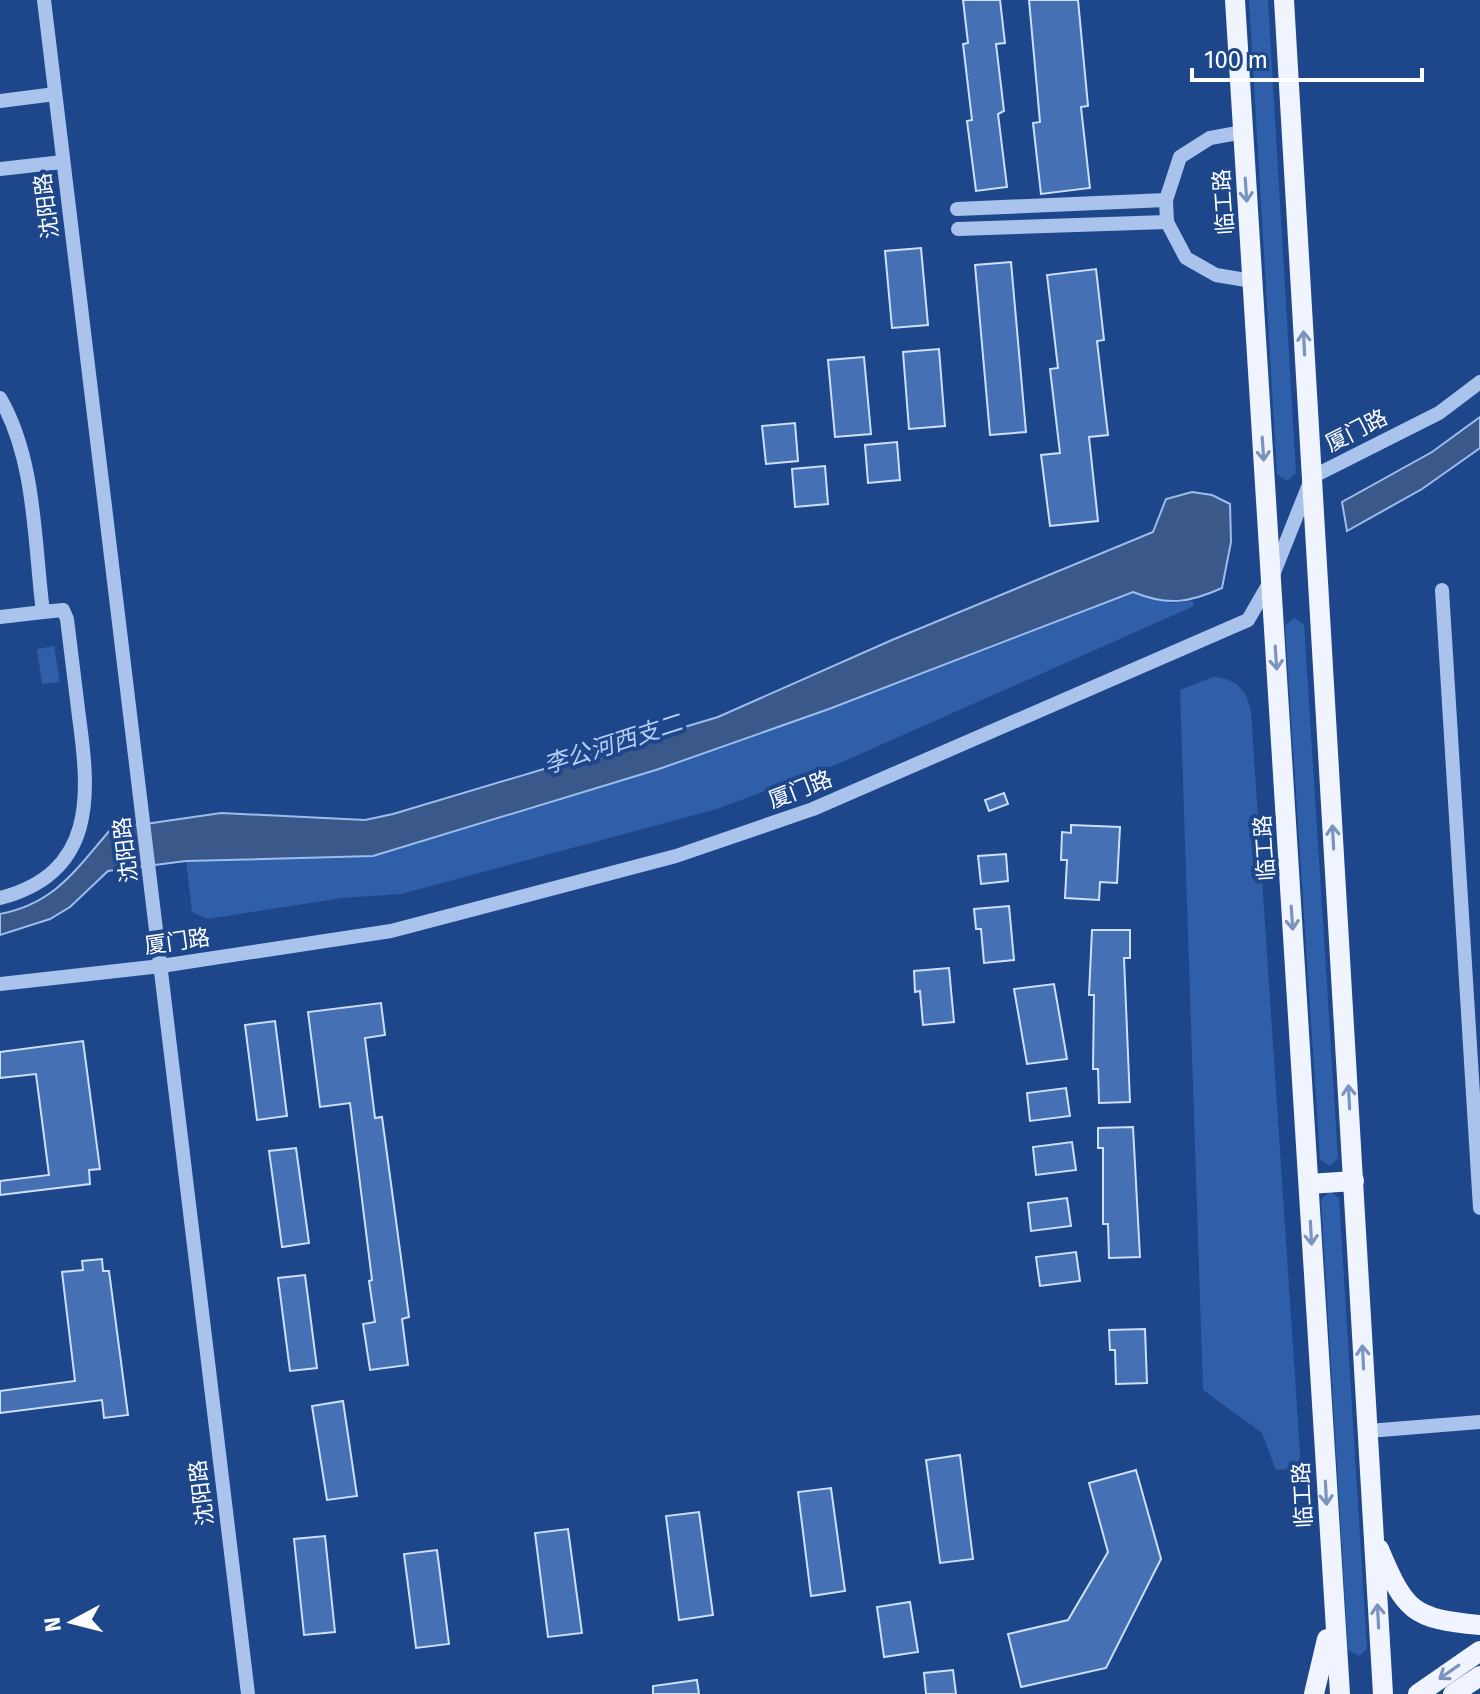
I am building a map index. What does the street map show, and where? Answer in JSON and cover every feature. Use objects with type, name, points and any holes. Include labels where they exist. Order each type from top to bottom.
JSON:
[{"type":"main road","name":"临工路","points":[[1235,0],[1340,1694]]},
{"type":"main road","points":[[1284,0],[1383,1694]]},
{"type":"main road","points":[[1309,1184],[1354,1181]]},
{"type":"main road","points":[[1373,1534],[1393,1582],[1416,1612],[1429,1619],[1480,1625]]},
{"type":"main road","points":[[1314,1694],[1324,1661],[1332,1599]]},
{"type":"main road","points":[[1418,1694],[1480,1651]]},
{"type":"main road","points":[[1453,1694],[1480,1676]]},
{"type":"street","name":"沈阳路","points":[[44,0],[248,1694]]},
{"type":"street","points":[[0,101],[55,94]]},
{"type":"street","points":[[1243,132],[1210,138],[1180,157],[1166,200],[1167,222],[1186,258],[1216,275],[1252,281]]},
{"type":"street","points":[[0,169],[63,162]]},
{"type":"street","points":[[957,209],[1166,200]]},
{"type":"street","points":[[958,229],[1167,222]]},
{"type":"street","name":"厦门路","points":[[0,984],[161,966],[391,931],[676,856],[813,809],[1248,620],[1271,580],[1312,477],[1439,413],[1480,382]]},
{"type":"street","points":[[0,398],[10,416],[23,455],[43,612]]},
{"type":"street","points":[[1442,590],[1480,1208]]},
{"type":"street","points":[[0,617],[60,609],[67,619],[87,778],[86,809],[79,833],[51,872],[35,884],[0,898]]},
{"type":"street","points":[[1368,1431],[1480,1422]]},
{"type":"shaded area","points":[[1249,0],[1268,0],[1296,473],[1287,481],[1277,474]]},
{"type":"shaded area","points":[[1480,417],[1480,448],[1422,489],[1347,531],[1342,502],[1432,452]]},
{"type":"shaded area","points":[[1192,492],[1212,495],[1230,504],[1231,542],[1222,588],[1210,593],[1188,600],[1167,601],[1133,592],[829,709],[659,769],[373,856],[186,861],[108,871],[70,907],[50,919],[0,935],[0,914],[36,902],[51,893],[75,871],[111,829],[221,813],[365,820],[718,717],[892,640],[1153,532],[1166,499]]},
{"type":"shaded area","points":[[1134,592],[1172,603],[1192,601],[1194,606],[840,763],[717,809],[401,894],[342,898],[207,919],[192,912],[186,861],[373,856],[659,769],[829,709]]},
{"type":"shaded area","points":[[1294,618],[1304,624],[1338,1158],[1330,1166],[1320,1160],[1285,626]]},
{"type":"shaded area","points":[[54,646],[60,682],[42,684],[37,649]]},
{"type":"shaded area","points":[[1213,677],[1228,680],[1239,687],[1247,697],[1251,712],[1301,1468],[1276,1470],[1262,1433],[1203,1390],[1180,690]]},
{"type":"shaded area","points":[[1330,1191],[1339,1198],[1367,1649],[1359,1656],[1348,1650],[1321,1199]]},
{"type":"building","points":[[963,0],[1000,0],[1005,43],[996,44],[1004,111],[998,114],[1007,187],[976,191],[967,121],[972,120],[963,44],[968,43]]},
{"type":"building","points":[[1029,0],[1078,0],[1088,106],[1081,107],[1090,188],[1041,194],[1033,123],[1040,122]]},
{"type":"building","points":[[921,248],[928,325],[892,328],[885,251]]},
{"type":"building","points":[[1011,262],[1026,432],[990,435],[975,265]]},
{"type":"building","points":[[1096,269],[1104,340],[1097,341],[1108,435],[1089,437],[1098,521],[1050,526],[1041,455],[1060,453],[1050,369],[1058,368],[1047,275]]},
{"type":"building","points":[[939,349],[945,426],[909,429],[903,352]]},
{"type":"building","points":[[864,357],[871,434],[835,437],[828,360]]},
{"type":"building","points":[[795,423],[798,461],[766,464],[762,426]]},
{"type":"building","points":[[897,442],[900,480],[868,483],[865,445]]},
{"type":"building","points":[[825,466],[828,504],[795,507],[792,469]]},
{"type":"building","points":[[1004,793],[1008,804],[989,811],[985,800]]},
{"type":"building","points":[[1071,825],[1120,827],[1117,883],[1100,882],[1099,900],[1065,898],[1067,860],[1061,860],[1062,832],[1071,833]]},
{"type":"building","points":[[1006,854],[1008,881],[981,884],[978,856]]},
{"type":"building","points":[[1009,906],[1014,960],[984,963],[981,929],[976,929],[974,909]]},
{"type":"building","points":[[1092,930],[1130,930],[1130,958],[1124,958],[1130,1102],[1099,1103],[1098,1069],[1093,1069],[1094,995],[1089,995]]},
{"type":"building","points":[[949,968],[954,1022],[923,1025],[920,991],[915,992],[914,971]]},
{"type":"building","points":[[1054,984],[1067,1059],[1027,1064],[1014,989]]},
{"type":"building","points":[[381,1003],[385,1035],[365,1038],[375,1118],[382,1117],[409,1317],[402,1319],[408,1365],[370,1370],[363,1324],[375,1322],[369,1281],[372,1280],[350,1103],[320,1107],[308,1012]]},
{"type":"building","points":[[275,1021],[287,1116],[257,1120],[245,1025]]},
{"type":"building","points":[[83,1041],[100,1169],[89,1170],[90,1184],[0,1195],[0,1181],[49,1175],[36,1074],[0,1078],[0,1052]]},
{"type":"building","points":[[1066,1088],[1070,1116],[1030,1121],[1027,1093]]},
{"type":"building","points":[[1133,1127],[1140,1257],[1109,1258],[1108,1224],[1103,1224],[1103,1148],[1098,1148],[1098,1128]]},
{"type":"building","points":[[1072,1142],[1076,1170],[1036,1175],[1033,1147]]},
{"type":"building","points":[[296,1148],[309,1243],[282,1247],[269,1151]]},
{"type":"building","points":[[1067,1198],[1071,1226],[1031,1231],[1028,1203]]},
{"type":"building","points":[[1076,1252],[1080,1281],[1040,1286],[1036,1257]]},
{"type":"building","points":[[102,1259],[103,1271],[109,1271],[128,1415],[104,1418],[102,1400],[0,1413],[0,1391],[75,1381],[62,1272],[83,1270],[82,1261]]},
{"type":"building","points":[[305,1275],[317,1368],[290,1371],[278,1278]]},
{"type":"building","points":[[1145,1329],[1147,1383],[1116,1384],[1115,1350],[1110,1350],[1109,1330]]},
{"type":"building","points":[[343,1401],[357,1496],[327,1500],[312,1406]]},
{"type":"building","points":[[960,1455],[973,1559],[940,1563],[926,1460]]},
{"type":"building","points":[[1136,1470],[1161,1559],[1106,1668],[1021,1687],[1008,1634],[1068,1620],[1108,1552],[1089,1483]]},
{"type":"building","points":[[831,1488],[845,1591],[811,1596],[798,1492]]},
{"type":"building","points":[[699,1512],[713,1615],[679,1620],[666,1516]]},
{"type":"building","points":[[568,1529],[582,1633],[548,1637],[535,1533]]},
{"type":"building","points":[[325,1536],[335,1632],[304,1635],[294,1539]]},
{"type":"building","points":[[437,1550],[449,1644],[416,1648],[404,1554]]},
{"type":"building","points":[[910,1602],[918,1652],[884,1657],[877,1607]]},
{"type":"building","points":[[953,1670],[956,1694],[926,1694],[924,1673]]},
{"type":"building","points":[[697,1680],[699,1694],[653,1694],[653,1686]]},
{"type":"water label","name":"李公河西支二","points":[[613,744]]}]
